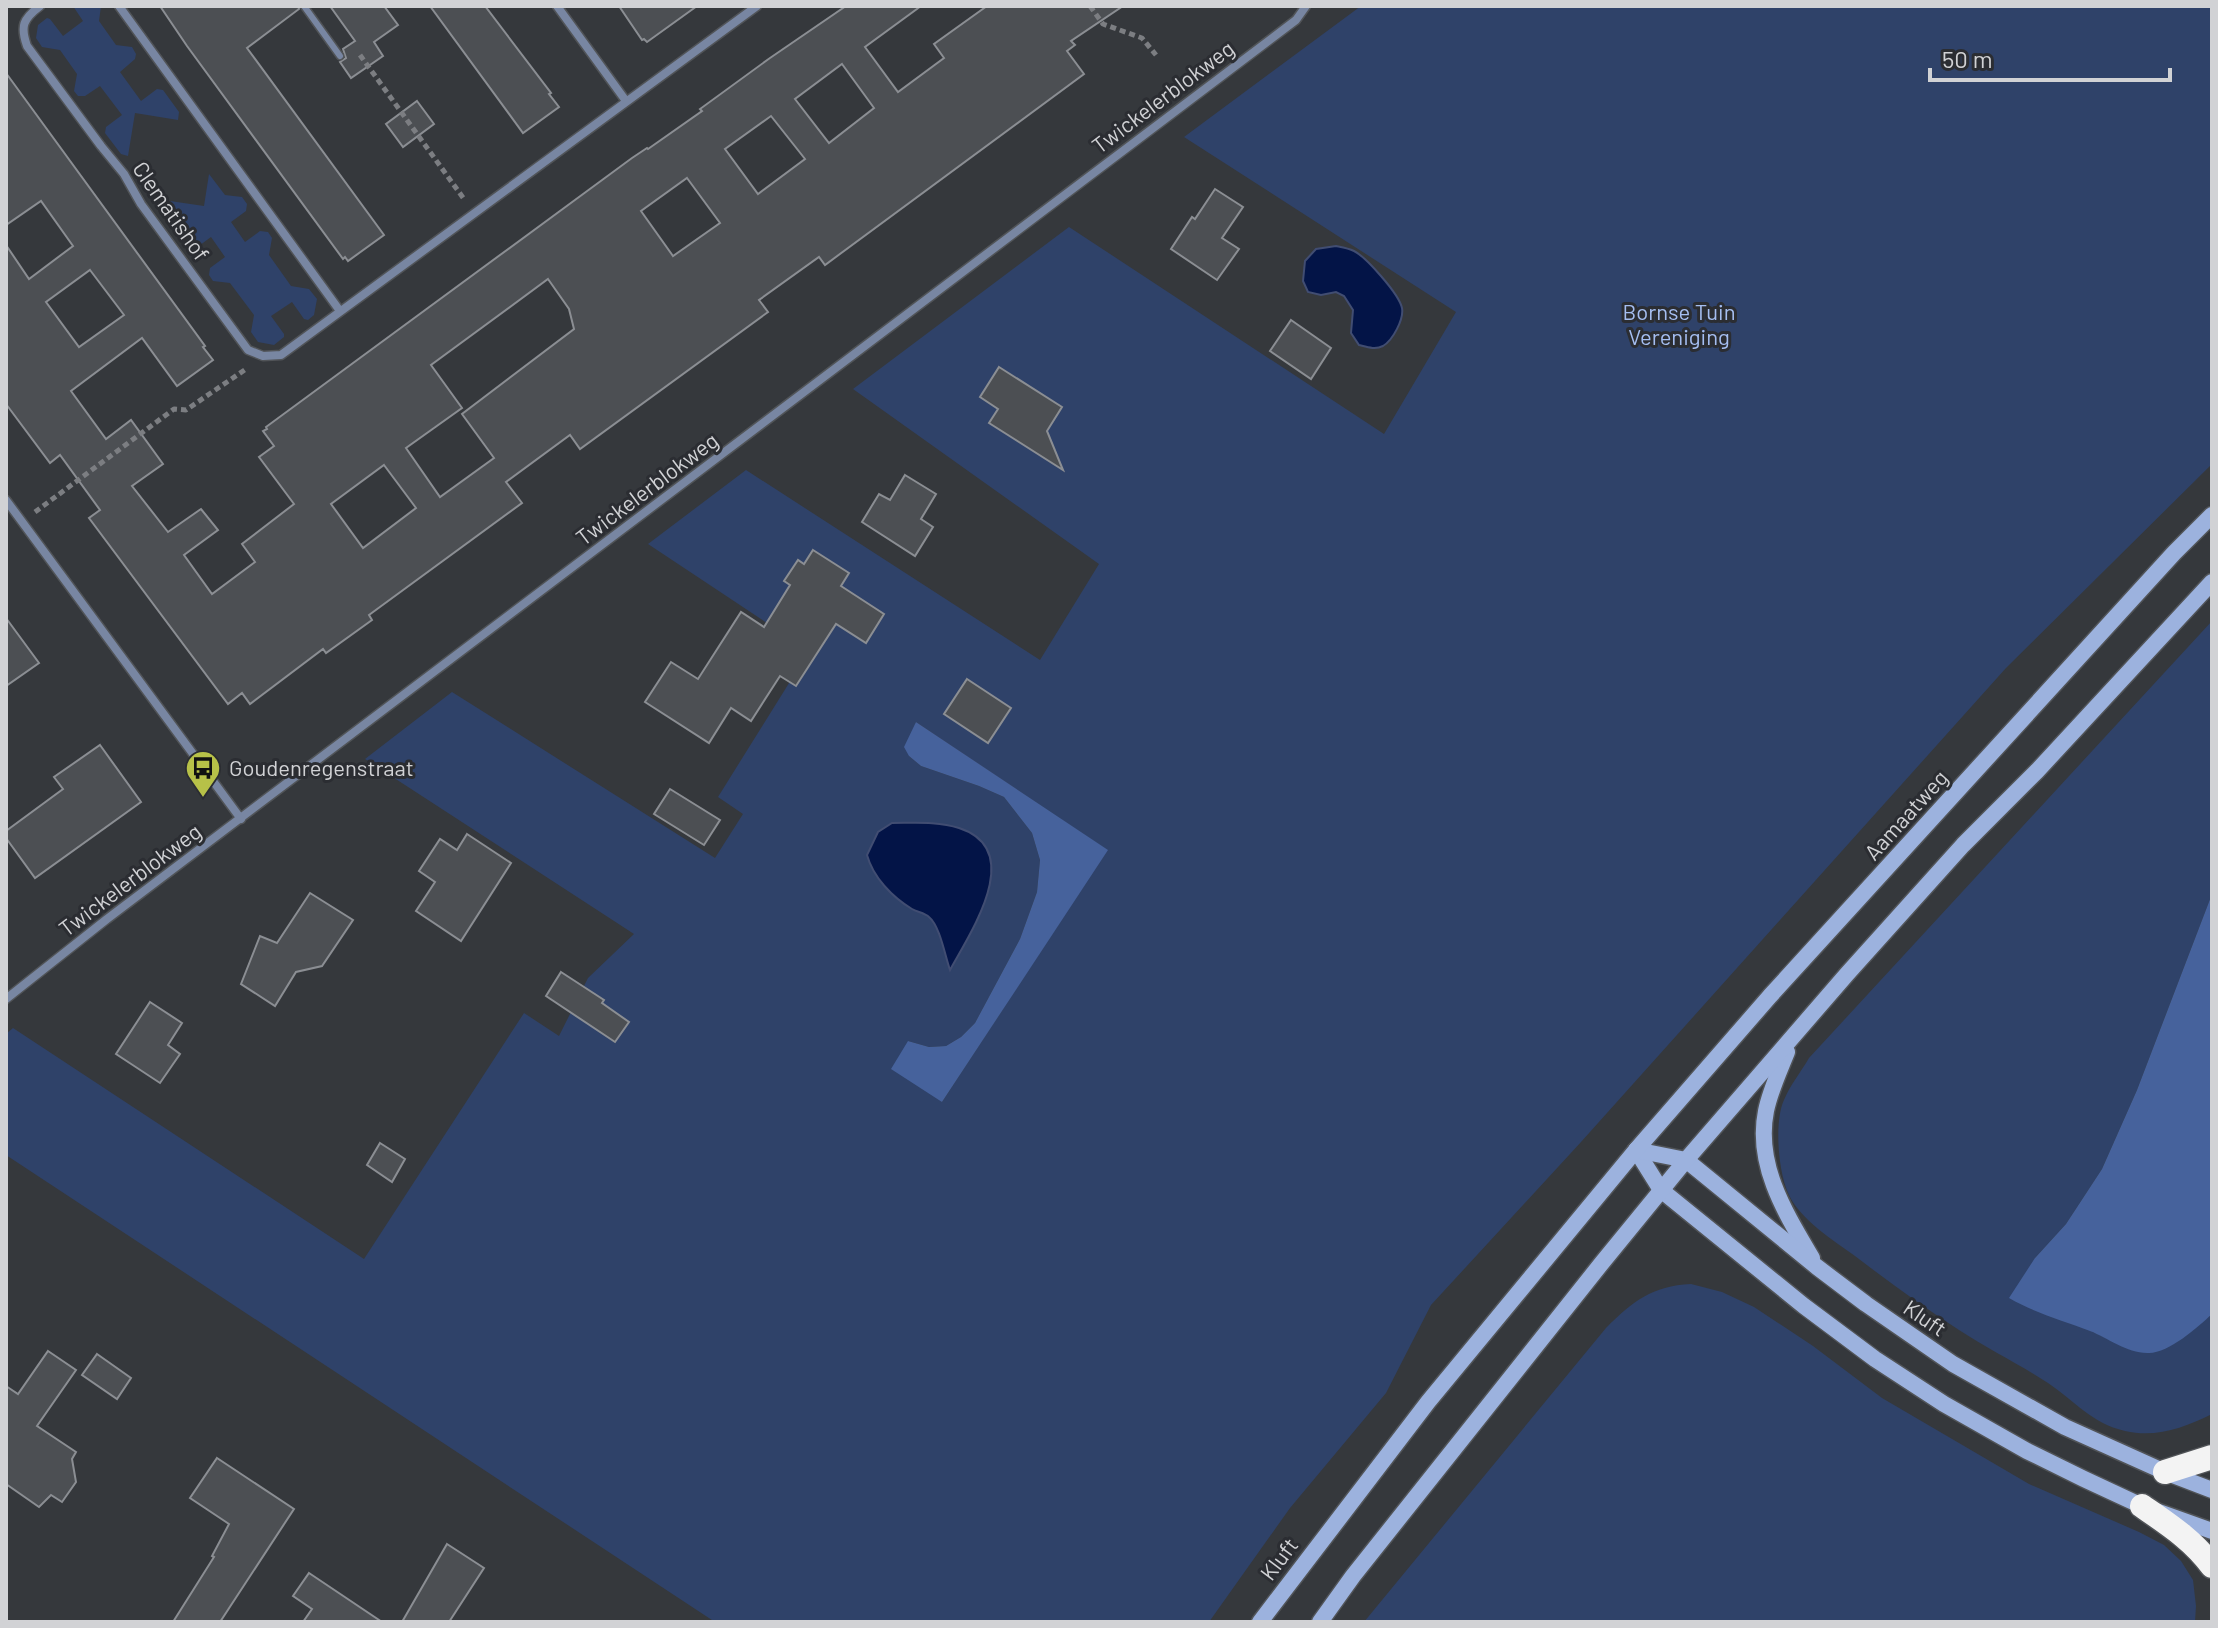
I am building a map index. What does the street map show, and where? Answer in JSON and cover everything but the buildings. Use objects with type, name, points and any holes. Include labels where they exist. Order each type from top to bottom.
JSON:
[{"type":"highway","points":[[2165,1472],[2212,1457]]},
{"type":"highway","points":[[2142,1506],[2179,1532],[2212,1566]]},
{"type":"main road","name":"Aamaatweg","points":[[1636,1150],[1781,984],[2212,515]]},
{"type":"main road","points":[[1320,1622],[1686,1160],[1963,845],[2037,771],[2212,582]]},
{"type":"main road","points":[[1793,1038],[1770,1094],[1763,1133],[1775,1189],[1817,1267]]},
{"type":"main road","name":"Kluft","points":[[1260,1622],[1428,1402],[1636,1150],[1686,1160],[1817,1267],[1918,1341],[1977,1378],[2065,1427],[2212,1490]]},
{"type":"main road","points":[[1636,1150],[1661,1190],[1804,1306],[1875,1359],[1944,1404],[2027,1451],[2142,1506],[2212,1531]]},
{"type":"street","name":"Clematishof","points":[[40,6],[28,15],[22,31],[27,46],[124,174],[141,204],[248,350],[263,356]]},
{"type":"street","points":[[119,6],[340,311]]},
{"type":"street","points":[[557,6],[626,101]]},
{"type":"street","points":[[263,356],[281,355],[757,6]]},
{"type":"street","name":"Twickelerblokweg","points":[[6,999],[107,919],[1296,20],[1306,6]]},
{"type":"street","points":[[6,500],[241,819]]},
{"type":"lane","points":[[304,6],[340,56]]},
{"type":"path","points":[[1090,6],[1103,24],[1142,38],[1156,55]]},
{"type":"path","points":[[340,56],[355,48],[474,213]]},
{"type":"path","points":[[22,522],[174,409],[186,410],[263,356]]},
{"type":"green space","points":[[73,6],[101,6],[99,21],[116,45],[132,47],[136,54],[135,59],[120,72],[141,101],[157,89],[163,90],[179,112],[178,120],[135,113],[128,156],[121,154],[105,133],[106,127],[122,115],[100,86],[85,96],[78,96],[74,91],[77,74],[60,50],[42,47],[36,38],[38,25],[47,18],[63,36],[83,21]]},
{"type":"green space","name":"Bornse Tuin Vereniging","points":[[1361,6],[2212,6],[2212,464],[2006,668],[1431,1305],[1386,1393],[1290,1508],[1209,1622],[715,1622],[6,1155],[6,1034],[13,1028],[364,1259],[524,1013],[559,1036],[588,978],[634,934],[365,759],[452,692],[715,858],[743,814],[718,797],[809,651],[648,544],[746,470],[1040,660],[1099,564],[853,389],[1069,227],[1384,434],[1456,312],[1184,137]],"holes":[[[916,722],[1107,850],[942,1102],[908,1041],[929,1047],[946,1046],[975,1023],[1020,939],[1037,892],[1040,860],[1032,833],[1004,797],[921,766],[909,756]],[[940,824],[971,833],[950,969],[938,930],[929,916]]]},
{"type":"green space","points":[[209,174],[225,195],[242,197],[247,204],[246,211],[231,222],[245,242],[260,231],[268,232],[272,238],[269,255],[291,286],[309,289],[317,299],[314,315],[308,320],[292,302],[271,316],[284,334],[274,345],[258,342],[251,332],[254,315],[230,283],[213,281],[209,275],[210,268],[225,257],[211,237],[196,248],[188,247],[183,241],[187,224],[170,201],[204,206]]},
{"type":"green space","points":[[2212,621],[2212,894],[2137,1090],[2102,1169],[2066,1224],[2035,1258],[2093,1332],[2130,1349],[2183,1338],[2212,1314],[2212,1414],[2170,1430],[2136,1433],[2102,1423],[2048,1383],[1932,1312],[1818,1229],[1794,1204],[1785,1185],[1779,1147],[1779,1121],[1786,1094],[1809,1058]]},
{"type":"green space","points":[[1691,1284],[1722,1292],[1754,1307],[1813,1346],[1882,1398],[2029,1484],[2164,1545],[2181,1561],[2193,1580],[2195,1622],[1364,1622],[1606,1328],[1644,1297],[1665,1288]]},
{"type":"shaded area","points":[[1336,246],[1354,251],[1366,260],[1400,302],[1400,323],[1383,346],[1359,345],[1351,333],[1353,310],[1344,296],[1336,292],[1321,295],[1308,292],[1303,281],[1305,261],[1316,249]]},
{"type":"shaded area","points":[[916,722],[1108,850],[942,1102],[891,1069],[908,1041],[929,1047],[946,1046],[975,1023],[1020,939],[1037,892],[1040,860],[1032,833],[1004,797],[921,766],[909,756],[904,747]]},
{"type":"shaded area","points":[[892,823],[934,823],[959,828],[979,839],[989,854],[991,873],[988,893],[980,915],[950,970],[933,921],[891,892],[870,863],[867,855],[878,832]]},
{"type":"shaded area","points":[[2212,894],[2212,1314],[2165,1349],[2141,1353],[2009,1298],[2035,1258],[2066,1224],[2102,1169],[2137,1090]]},
{"type":"place","name":"Goudenregenstraat","points":[[203,799]]}]
